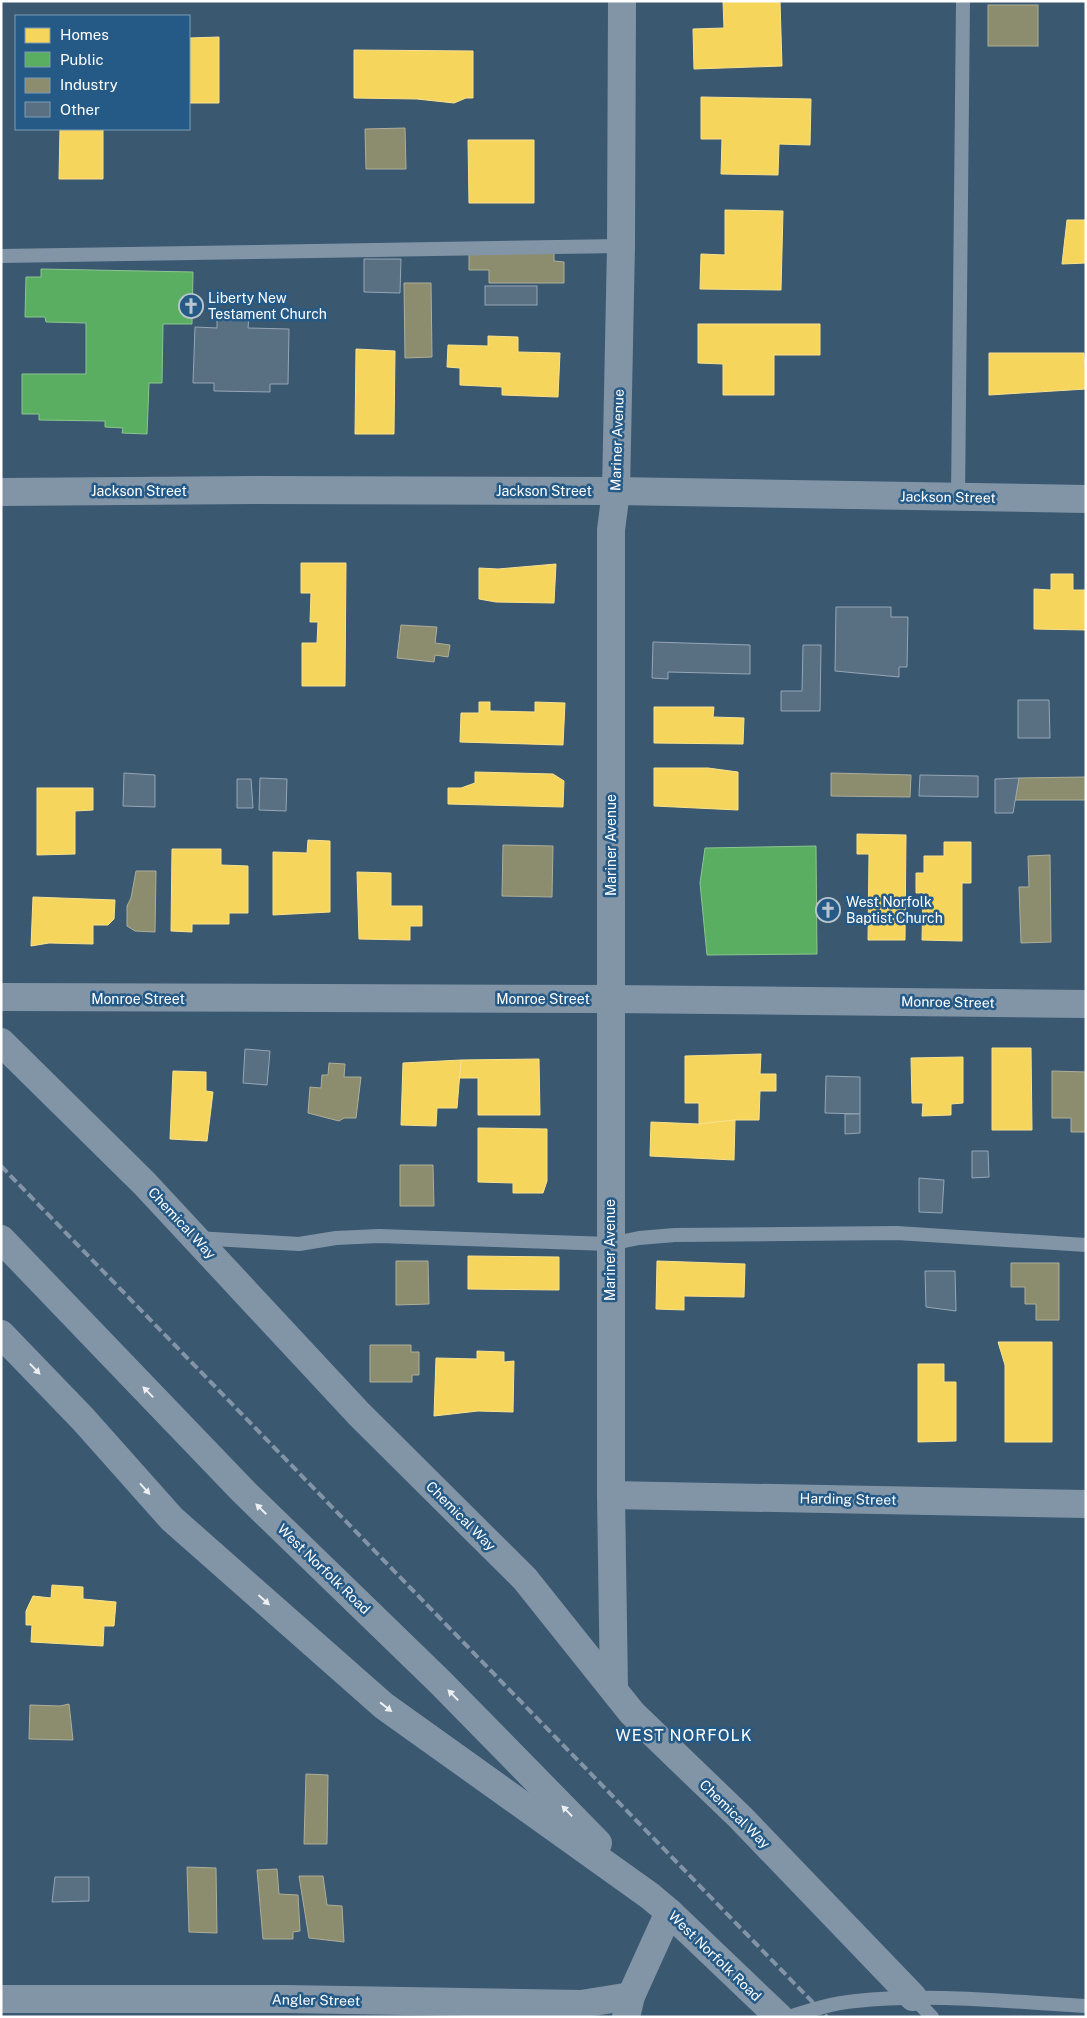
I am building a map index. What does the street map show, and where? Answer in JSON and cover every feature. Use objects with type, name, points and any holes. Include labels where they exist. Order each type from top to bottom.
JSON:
[{"type":"street","name":"Mariner Avenue","points":[[614,1689],[610,1244],[611,530],[616,491],[621,246],[622,1]]},
{"type":"street","name":"Jackson Street","points":[[1,492],[255,490],[616,491],[1086,500]]},
{"type":"street","name":"Monroe Street","points":[[1,997],[610,999],[1086,1004]]},
{"type":"street","name":"Chemical Way","points":[[1,1042],[144,1183],[359,1414],[525,1580],[632,1713],[742,1818],[913,1997]]},
{"type":"street","name":"West Norfolk Road","points":[[1,1239],[244,1492],[440,1682],[660,1904],[779,2017]]},
{"type":"street","name":"West Norfolk Road","points":[[1,1334],[83,1419],[172,1519],[384,1706],[660,1904]]},
{"type":"street","name":"Harding Street","points":[[611,1494],[1086,1504]]},
{"type":"street","points":[[628,2007],[660,1904]]},
{"type":"street","name":"Angler Street","points":[[1,1999],[284,1999],[581,2004],[628,2007]]},
{"type":"lane","points":[[958,497],[963,1]]},
{"type":"lane","points":[[1,256],[621,246]]},
{"type":"lane","points":[[195,1238],[299,1244],[336,1238],[379,1236],[610,1244],[639,1238],[675,1235],[897,1233],[1086,1245]]},
{"type":"lane","points":[[913,1997],[932,2017]]},
{"type":"lane","points":[[789,2017],[819,2008],[854,2001],[913,1997],[1086,2006]]},
{"type":"building: Homes","points":[[723,1],[780,1],[782,66],[694,69],[693,29],[724,28]]},
{"type":"building: Homes","points":[[219,37],[219,103],[190,103],[190,38]]},
{"type":"building: Homes","points":[[354,50],[473,51],[473,98],[466,98],[454,103],[417,99],[354,98]]},
{"type":"building: Homes","points":[[701,97],[811,99],[810,145],[779,144],[778,175],[721,174],[722,139],[701,139]]},
{"type":"building: Homes","points":[[60,130],[103,130],[103,179],[59,179]]},
{"type":"building: Homes","points":[[468,140],[534,140],[534,203],[469,203]]},
{"type":"building: Homes","points":[[725,210],[783,211],[781,290],[700,289],[701,254],[725,255]]},
{"type":"building: Homes","points":[[1067,220],[1086,220],[1086,263],[1062,264]]},
{"type":"building: Homes","points":[[698,324],[820,324],[820,355],[774,355],[774,395],[723,395],[723,364],[698,363]]},
{"type":"building: Homes","points":[[488,336],[518,337],[518,352],[560,353],[558,397],[502,395],[502,387],[460,385],[460,368],[447,367],[448,345],[488,346]]},
{"type":"building: Homes","points":[[356,349],[395,351],[394,434],[355,434]]},
{"type":"building: Homes","points":[[989,353],[1084,353],[1086,389],[989,395]]},
{"type":"building: Homes","points":[[301,563],[346,563],[345,686],[302,686],[302,643],[317,643],[318,622],[310,622],[311,593],[301,593]]},
{"type":"building: Homes","points":[[556,564],[554,603],[496,602],[479,599],[479,568],[498,569]]},
{"type":"building: Homes","points":[[1051,574],[1073,574],[1073,590],[1086,590],[1086,630],[1034,629],[1034,589],[1051,590]]},
{"type":"building: Homes","points":[[479,702],[490,702],[490,711],[535,712],[535,702],[565,703],[563,745],[460,742],[461,713],[479,713]]},
{"type":"building: Homes","points":[[654,707],[714,707],[713,717],[744,718],[743,744],[654,743]]},
{"type":"building: Homes","points":[[654,768],[708,768],[738,772],[738,810],[654,806]]},
{"type":"building: Homes","points":[[475,772],[553,774],[564,781],[563,807],[448,804],[448,788],[461,788],[475,783]]},
{"type":"building: Homes","points":[[37,788],[93,788],[93,810],[75,811],[75,854],[37,855]]},
{"type":"building: Homes","points":[[857,834],[906,835],[905,940],[868,940],[869,854],[857,854]]},
{"type":"building: Homes","points":[[308,840],[330,841],[330,912],[273,915],[273,852],[307,853]]},
{"type":"building: Homes","points":[[944,842],[971,842],[971,883],[962,883],[962,941],[922,940],[923,893],[916,893],[916,873],[924,873],[924,856],[944,856]]},
{"type":"building: Homes","points":[[172,849],[221,849],[221,865],[248,866],[248,913],[229,913],[229,924],[192,924],[192,932],[171,931]]},
{"type":"building: Homes","points":[[357,872],[391,873],[391,906],[422,906],[422,926],[410,926],[410,940],[359,939]]},
{"type":"building: Homes","points":[[33,897],[115,900],[114,919],[108,925],[93,925],[93,944],[49,943],[31,946]]},
{"type":"building: Homes","points":[[992,1048],[1031,1048],[1032,1130],[992,1130]]},
{"type":"building: Homes","points":[[761,1054],[760,1074],[776,1074],[776,1091],[760,1091],[759,1120],[735,1120],[699,1124],[699,1103],[685,1103],[685,1056]]},
{"type":"building: Homes","points":[[963,1057],[963,1103],[951,1104],[951,1115],[922,1116],[923,1103],[912,1103],[911,1058]]},
{"type":"building: Homes","points":[[539,1059],[540,1115],[478,1115],[478,1078],[459,1078],[461,1060]]},
{"type":"building: Homes","points":[[461,1060],[457,1108],[437,1108],[436,1126],[401,1125],[403,1063]]},
{"type":"building: Homes","points":[[173,1071],[206,1072],[206,1091],[213,1092],[207,1141],[170,1139]]},
{"type":"building: Homes","points":[[735,1120],[734,1160],[650,1156],[651,1122],[699,1124]]},
{"type":"building: Homes","points":[[478,1128],[547,1129],[547,1181],[543,1193],[513,1193],[513,1183],[478,1182]]},
{"type":"building: Homes","points":[[468,1256],[559,1257],[559,1290],[468,1289]]},
{"type":"building: Homes","points":[[657,1261],[745,1264],[744,1297],[684,1296],[684,1310],[656,1309]]},
{"type":"building: Homes","points":[[998,1342],[1052,1342],[1052,1442],[1005,1442],[1005,1365]]},
{"type":"building: Homes","points":[[477,1351],[504,1352],[504,1362],[514,1361],[513,1412],[478,1411],[434,1416],[436,1358],[477,1359]]},
{"type":"building: Homes","points":[[918,1364],[944,1364],[944,1382],[956,1382],[956,1441],[918,1442]]},
{"type":"building: Homes","points":[[52,1585],[83,1587],[83,1599],[116,1602],[114,1626],[104,1626],[103,1646],[31,1642],[32,1625],[26,1625],[26,1611],[33,1596],[51,1598]]},
{"type":"building: Public","points":[[41,269],[193,272],[192,324],[163,324],[162,383],[149,383],[147,434],[122,433],[123,428],[105,427],[105,421],[39,420],[39,414],[22,414],[22,374],[86,374],[86,323],[46,322],[45,317],[25,317],[26,277],[41,277]]},
{"type":"building: Public","points":[[816,846],[817,954],[707,955],[700,883],[705,848]]},
{"type":"building: Industry","points":[[988,5],[1038,5],[1038,46],[988,46]]},
{"type":"building: Industry","points":[[405,128],[406,169],[366,169],[365,129]]},
{"type":"building: Industry","points":[[469,253],[554,253],[554,261],[564,262],[564,283],[489,283],[489,270],[469,270]]},
{"type":"building: Industry","points":[[404,283],[431,283],[432,357],[405,358]]},
{"type":"building: Industry","points":[[401,625],[437,627],[435,643],[450,645],[448,657],[435,655],[434,662],[397,658]]},
{"type":"building: Industry","points":[[831,773],[911,775],[910,797],[831,796]]},
{"type":"building: Industry","points":[[1086,777],[1086,800],[1015,800],[1019,778]]},
{"type":"building: Industry","points":[[503,845],[553,846],[552,897],[502,896]]},
{"type":"building: Industry","points":[[1050,855],[1051,942],[1021,943],[1019,887],[1029,887],[1028,856]]},
{"type":"building: Industry","points":[[136,871],[156,871],[155,932],[135,931],[127,926],[127,906],[131,898]]},
{"type":"building: Industry","points":[[329,1063],[345,1064],[344,1077],[361,1077],[356,1118],[344,1118],[339,1121],[308,1113],[310,1087],[321,1088],[322,1075],[328,1075]]},
{"type":"building: Industry","points":[[1052,1071],[1086,1072],[1086,1132],[1071,1132],[1071,1118],[1052,1118]]},
{"type":"building: Industry","points":[[400,1165],[433,1165],[434,1206],[400,1206]]},
{"type":"building: Industry","points":[[396,1261],[428,1261],[429,1304],[396,1305]]},
{"type":"building: Industry","points":[[1011,1263],[1059,1263],[1059,1320],[1036,1320],[1036,1304],[1025,1304],[1025,1287],[1011,1287]]},
{"type":"building: Industry","points":[[370,1345],[411,1345],[411,1352],[419,1352],[419,1375],[412,1375],[412,1382],[370,1382]]},
{"type":"building: Industry","points":[[69,1704],[73,1740],[29,1739],[30,1705],[60,1706]]},
{"type":"building: Industry","points":[[306,1774],[328,1775],[327,1844],[304,1844]]},
{"type":"building: Industry","points":[[187,1867],[216,1868],[217,1933],[189,1932]]},
{"type":"building: Industry","points":[[277,1869],[279,1894],[298,1895],[300,1931],[293,1932],[293,1939],[263,1939],[257,1870]]},
{"type":"building: Industry","points":[[299,1876],[323,1876],[327,1905],[342,1906],[344,1942],[309,1938]]},
{"type":"building: Other","points":[[364,259],[401,259],[400,293],[364,292]]},
{"type":"building: Other","points":[[485,286],[537,286],[537,305],[485,305]]},
{"type":"building: Other","points":[[217,316],[249,316],[248,328],[289,329],[288,384],[270,384],[270,392],[214,391],[214,383],[193,383],[195,327],[217,328]]},
{"type":"building: Other","points":[[836,607],[891,607],[891,617],[908,617],[907,667],[899,667],[899,677],[835,671]]},
{"type":"building: Other","points":[[653,642],[750,645],[750,674],[668,672],[668,679],[652,678]]},
{"type":"building: Other","points":[[803,645],[821,645],[820,711],[781,711],[781,691],[802,691]]},
{"type":"building: Other","points":[[1018,700],[1049,700],[1050,738],[1018,738]]},
{"type":"building: Other","points":[[124,773],[155,775],[155,807],[123,806]]},
{"type":"building: Other","points":[[920,775],[978,776],[978,797],[919,796]]},
{"type":"building: Other","points":[[260,778],[287,779],[286,811],[259,810]]},
{"type":"building: Other","points":[[1019,778],[1013,813],[995,813],[995,779]]},
{"type":"building: Other","points":[[237,779],[251,779],[253,808],[237,808]]},
{"type":"building: Other","points":[[245,1049],[270,1051],[267,1085],[243,1083]]},
{"type":"building: Other","points":[[826,1076],[860,1077],[860,1114],[825,1113]]},
{"type":"building: Other","points":[[845,1114],[860,1114],[860,1133],[845,1134]]},
{"type":"building: Other","points":[[972,1151],[988,1151],[989,1177],[972,1178]]},
{"type":"building: Other","points":[[919,1178],[944,1180],[942,1213],[919,1212]]},
{"type":"building: Other","points":[[925,1271],[955,1271],[956,1311],[926,1307]]},
{"type":"building: Other","points":[[55,1877],[89,1877],[89,1901],[52,1902]]},
{"type":"railway","points":[[1,1166],[827,2017]]},
{"type":"place","name":"Liberty New Testament Church","points":[[191,306]]},
{"type":"place","name":"West Norfolk Baptist Church","points":[[828,910]]},
{"type":"district","name":"WEST NORFOLK","points":[[684,1735]]}]
